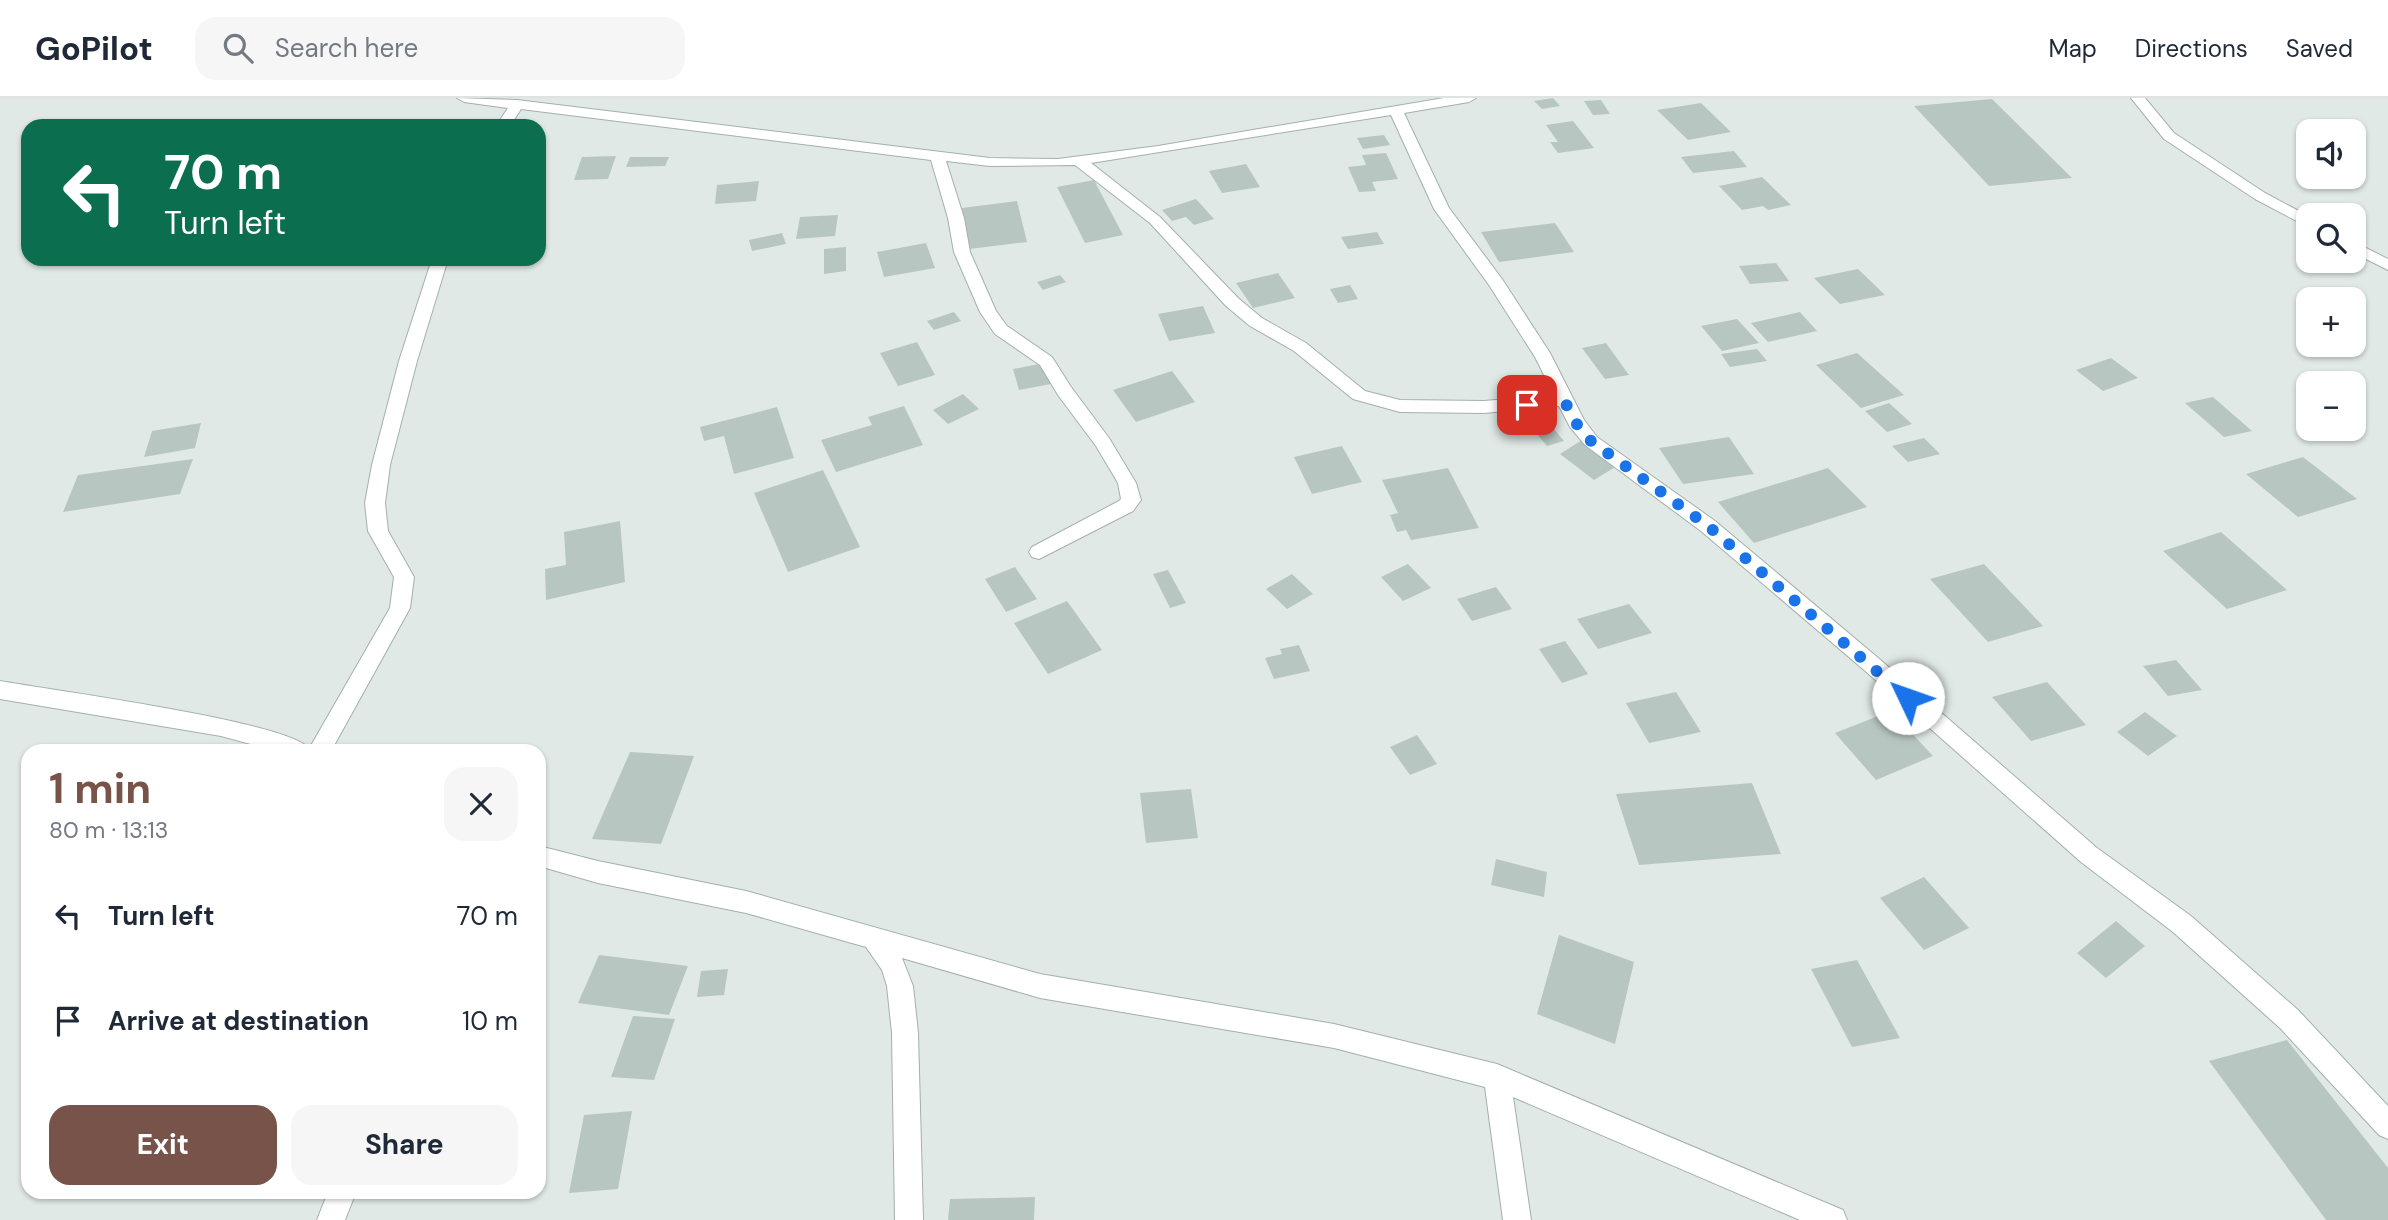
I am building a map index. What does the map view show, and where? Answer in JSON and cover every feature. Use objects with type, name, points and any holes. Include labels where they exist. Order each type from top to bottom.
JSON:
[{"type":"street","points":[[464,98],[990,162],[1058,163],[1157,150],[1469,98]]},
{"type":"street","points":[[2138,98],[2169,136],[2260,196],[2296,216]]},
{"type":"street","points":[[507,119],[517,104]]},
{"type":"street","points":[[1396,110],[1442,209],[1496,283],[1544,357],[1576,423],[1591,441],[1708,526],[1870,663],[2078,846],[2182,924],[2289,1019],[2388,1126]]},
{"type":"street","points":[[937,156],[956,218],[962,252],[988,312],[1002,330],[1046,360],[1064,391],[1103,442],[1128,483],[1131,493],[1126,506],[1039,552]]},
{"type":"street","points":[[1078,160],[1155,220],[1240,309],[1256,322],[1300,346],[1359,394],[1400,406],[1495,406],[1564,400]]},
{"type":"street","points":[[2366,253],[2388,265]]},
{"type":"street","points":[[323,744],[400,608],[404,577],[378,531],[375,503],[381,466],[408,361],[438,266]]},
{"type":"street","points":[[0,690],[221,727],[285,744]]},
{"type":"street","points":[[546,858],[598,872],[746,902],[1040,986],[1334,1036],[1497,1077],[1833,1220]]},
{"type":"street","points":[[874,939],[892,964],[900,986],[905,1033],[909,1220]]},
{"type":"street","points":[[1497,1077],[1517,1220]]},
{"type":"street","points":[[331,1220],[339,1199]]},
{"type":"building","points":[[1553,98],[1560,106],[1542,109],[1534,101]]},
{"type":"building","points":[[1992,99],[2072,178],[1989,186],[1914,106]]},
{"type":"building","points":[[1601,100],[1610,114],[1593,115],[1584,101]]},
{"type":"building","points":[[1701,103],[1731,132],[1688,140],[1657,110]]},
{"type":"building","points":[[1573,121],[1594,148],[1558,153],[1550,142],[1558,142],[1546,125]]},
{"type":"building","points":[[1384,135],[1390,145],[1363,149],[1357,138]]},
{"type":"building","points":[[1734,151],[1747,167],[1693,173],[1681,157]]},
{"type":"building","points":[[1386,153],[1398,179],[1372,182],[1376,191],[1359,192],[1348,167],[1366,165],[1362,155]]},
{"type":"building","points":[[616,156],[608,179],[574,180],[582,157]]},
{"type":"building","points":[[630,157],[669,157],[665,166],[626,167]]},
{"type":"building","points":[[1246,164],[1260,187],[1222,193],[1209,171]]},
{"type":"building","points":[[1762,177],[1791,205],[1768,210],[1763,206],[1742,210],[1719,186]]},
{"type":"building","points":[[1094,180],[1123,235],[1085,243],[1057,187]]},
{"type":"building","points":[[759,181],[756,201],[715,204],[717,185]]},
{"type":"building","points":[[1196,199],[1214,219],[1194,225],[1186,217],[1172,221],[1162,210]]},
{"type":"building","points":[[1017,201],[1027,242],[969,249],[962,208]]},
{"type":"building","points":[[838,215],[835,236],[796,239],[800,217]]},
{"type":"building","points":[[1555,223],[1574,252],[1499,262],[1481,232]]},
{"type":"building","points":[[1377,232],[1384,244],[1348,249],[1341,237]]},
{"type":"building","points":[[782,233],[786,244],[752,251],[749,240]]},
{"type":"building","points":[[926,243],[935,268],[884,277],[877,252]]},
{"type":"building","points":[[846,247],[846,271],[824,274],[824,249]]},
{"type":"building","points":[[1776,263],[1789,281],[1750,284],[1739,266]]},
{"type":"building","points":[[1858,269],[1885,295],[1840,304],[1814,278]]},
{"type":"building","points":[[1278,273],[1295,298],[1253,308],[1236,283]]},
{"type":"building","points":[[1060,275],[1066,282],[1043,290],[1037,282]]},
{"type":"building","points":[[1350,285],[1358,299],[1338,303],[1330,289]]},
{"type":"building","points":[[1203,306],[1215,333],[1169,341],[1158,314]]},
{"type":"building","points":[[954,312],[961,321],[934,330],[927,321]]},
{"type":"building","points":[[1800,312],[1817,331],[1768,342],[1751,323]]},
{"type":"building","points":[[1737,319],[1759,343],[1722,351],[1701,326]]},
{"type":"building","points":[[917,342],[935,375],[898,386],[880,353]]},
{"type":"building","points":[[1606,343],[1629,375],[1605,379],[1582,348]]},
{"type":"building","points":[[1757,349],[1767,361],[1730,367],[1721,354]]},
{"type":"building","points":[[1857,353],[1904,395],[1861,408],[1816,365]]},
{"type":"building","points":[[2111,358],[2138,378],[2103,391],[2076,370]]},
{"type":"building","points":[[1044,363],[1051,384],[1019,390],[1013,369]]},
{"type":"building","points":[[1172,371],[1195,402],[1136,422],[1113,390]]},
{"type":"building","points":[[963,394],[979,409],[948,424],[933,410]]},
{"type":"building","points":[[2213,397],[2252,431],[2224,437],[2185,403]]},
{"type":"building","points":[[1889,403],[1912,424],[1887,432],[1865,411]]},
{"type":"building","points":[[904,406],[923,445],[836,472],[821,440],[872,425],[868,417]]},
{"type":"building","points":[[777,407],[794,458],[734,474],[724,436],[704,441],[700,427]]},
{"type":"building","points":[[1539,411],[1564,441],[1547,446],[1522,416]]},
{"type":"building","points":[[201,423],[195,448],[144,457],[152,431]]},
{"type":"building","points":[[1729,437],[1754,474],[1683,484],[1659,448]]},
{"type":"building","points":[[1924,438],[1940,454],[1908,462],[1892,446]]},
{"type":"building","points":[[1582,440],[1617,466],[1594,480],[1560,454]]},
{"type":"building","points":[[1342,446],[1362,482],[1312,494],[1294,457]]},
{"type":"building","points":[[2303,457],[2357,499],[2298,517],[2246,474]]},
{"type":"building","points":[[193,459],[180,494],[63,512],[78,475]]},
{"type":"building","points":[[1448,468],[1479,528],[1411,540],[1406,530],[1397,532],[1390,515],[1398,513],[1382,480]]},
{"type":"building","points":[[1828,468],[1867,507],[1754,543],[1718,502]]},
{"type":"building","points":[[823,470],[860,547],[788,572],[754,493]]},
{"type":"building","points":[[620,521],[625,582],[546,600],[545,569],[566,565],[564,532]]},
{"type":"building","points":[[2221,532],[2287,590],[2227,609],[2163,551]]},
{"type":"building","points":[[1408,564],[1431,588],[1403,601],[1381,577]]},
{"type":"building","points":[[1984,564],[2043,626],[1988,642],[1930,579]]},
{"type":"building","points":[[1015,567],[1037,599],[1006,612],[985,579]]},
{"type":"building","points":[[1168,570],[1186,603],[1170,608],[1153,574]]},
{"type":"building","points":[[1292,574],[1313,594],[1287,609],[1266,589]]},
{"type":"building","points":[[1496,587],[1512,609],[1472,621],[1457,599]]},
{"type":"building","points":[[1067,601],[1102,650],[1048,674],[1014,623]]},
{"type":"building","points":[[1629,604],[1652,633],[1598,649],[1577,619]]},
{"type":"building","points":[[1565,641],[1588,674],[1562,683],[1539,649]]},
{"type":"building","points":[[1299,645],[1310,671],[1274,679],[1265,658],[1282,654],[1280,649]]},
{"type":"building","points":[[2176,660],[2202,690],[2168,696],[2143,666]]},
{"type":"building","points":[[2047,682],[2086,725],[2031,741],[1992,697]]},
{"type":"building","points":[[1676,692],[1701,732],[1649,743],[1626,703]]},
{"type":"building","points":[[1891,711],[1933,756],[1876,780],[1835,733]]},
{"type":"building","points":[[2145,712],[2177,736],[2148,756],[2117,732]]},
{"type":"building","points":[[1417,735],[1437,764],[1410,775],[1390,747]]},
{"type":"building","points":[[630,752],[694,756],[661,844],[592,839]]},
{"type":"building","points":[[1752,783],[1781,854],[1639,865],[1616,794]]},
{"type":"building","points":[[1191,789],[1198,838],[1146,843],[1140,793]]},
{"type":"building","points":[[1496,859],[1547,872],[1544,897],[1491,885]]},
{"type":"building","points":[[1924,877],[1969,928],[1924,950],[1880,898]]},
{"type":"building","points":[[2116,921],[2145,946],[2106,978],[2077,953]]},
{"type":"building","points":[[1559,935],[1634,962],[1615,1044],[1537,1014]]},
{"type":"building","points":[[599,955],[688,966],[669,1015],[578,1003]]},
{"type":"building","points":[[1857,960],[1900,1038],[1852,1047],[1811,969]]},
{"type":"building","points":[[728,969],[724,995],[697,997],[701,971]]},
{"type":"building","points":[[633,1016],[675,1019],[654,1080],[611,1077]]},
{"type":"building","points":[[2287,1040],[2388,1168],[2388,1220],[2326,1220],[2209,1061]]},
{"type":"building","points":[[632,1111],[618,1189],[569,1193],[584,1115]]},
{"type":"building","points":[[1035,1197],[1034,1220],[948,1220],[950,1199]]},
{"type":"route","points":[[1527,405],[1564,400],[1576,423],[1591,441],[1708,526],[1908,698]]}]
